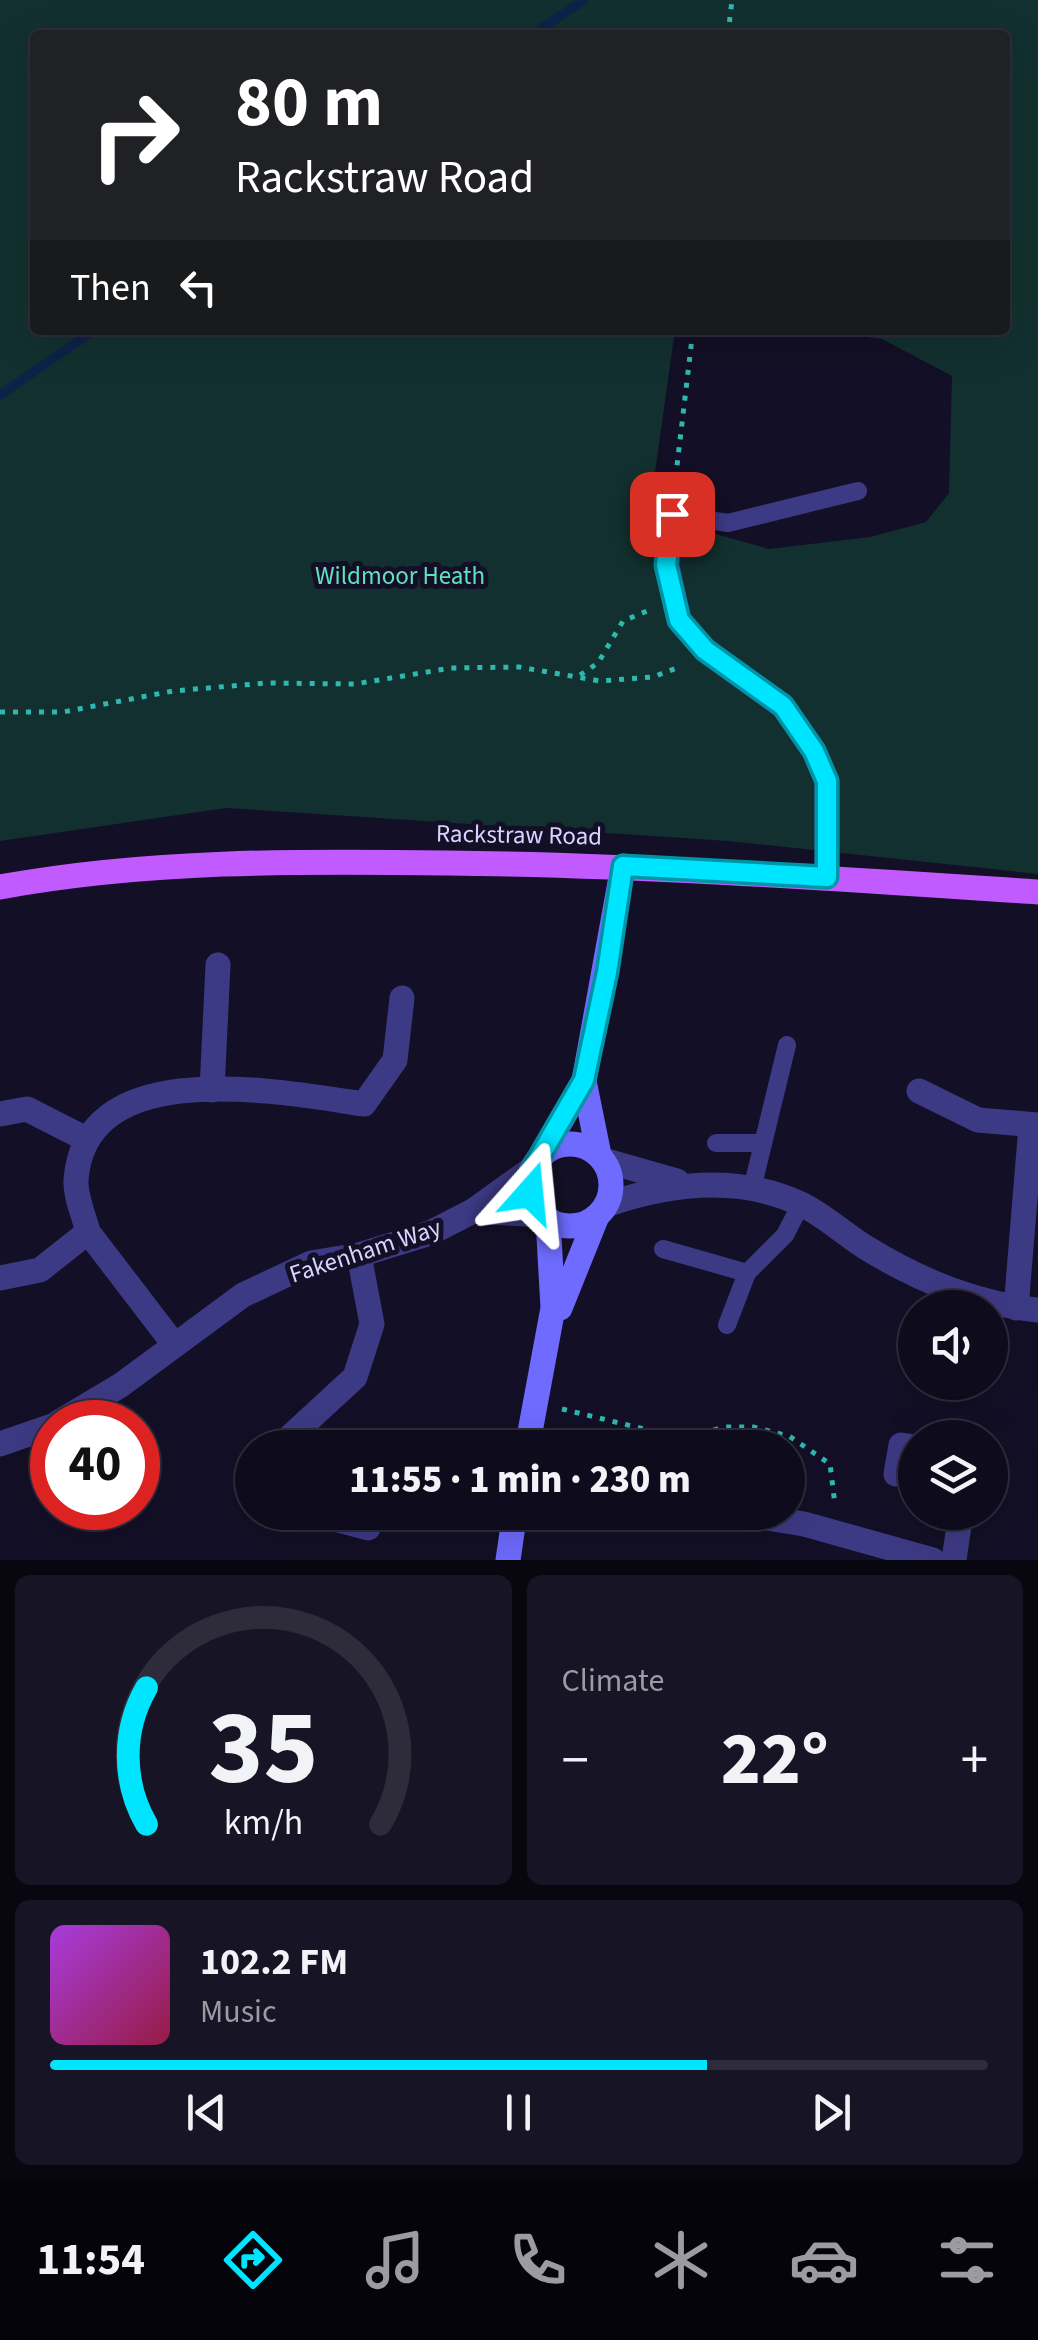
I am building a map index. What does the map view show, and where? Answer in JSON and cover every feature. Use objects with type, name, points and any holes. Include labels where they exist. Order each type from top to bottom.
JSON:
[{"type":"main road","name":"Rackstraw Road","points":[[0,887],[148,867],[251,862],[623,866],[1038,892]]},
{"type":"street","points":[[672,514],[666,565],[679,620],[705,650],[783,706],[814,751],[827,781],[827,877]]},
{"type":"street","points":[[530,1430],[554,1292],[546,1217],[530,1193],[537,1162],[584,1080],[607,972],[623,866]]},
{"type":"street","points":[[212,1090],[218,964]]},
{"type":"street","points":[[174,1343],[88,1232],[75,1182],[86,1139],[126,1102],[178,1090],[288,1093],[364,1104],[394,1060],[402,998]]},
{"type":"street","points":[[544,1350],[611,1180],[601,1158],[584,1080]]},
{"type":"street","points":[[546,1217],[573,1225],[657,1188],[686,1184],[752,1189],[801,1204],[869,1250],[962,1296],[1027,1309],[1034,1126],[978,1120],[919,1091]]},
{"type":"street","points":[[0,1114],[27,1110],[86,1139]]},
{"type":"street","points":[[537,1162],[550,1149],[576,1144],[601,1158],[686,1184]]},
{"type":"street","name":"Fakenham Way","points":[[97,1400],[244,1295],[311,1263],[359,1255],[430,1233],[473,1212],[537,1162]]},
{"type":"street","name":"Fakenham Way","points":[[473,1212],[546,1217]]},
{"type":"street","points":[[0,1278],[40,1270],[88,1232]]},
{"type":"street","points":[[298,1430],[356,1377],[372,1324],[359,1255]]},
{"type":"street","name":"Fakenham Way","points":[[0,1444],[30,1433]]},
{"type":"street","points":[[896,1474],[898,1462]]},
{"type":"street","points":[[805,1527],[933,1560]]},
{"type":"street","points":[[508,1560],[512,1530]]},
{"type":"street","points":[[954,1560],[958,1530]]},
{"type":"lane","points":[[672,514],[728,522],[858,490]]},
{"type":"lane","points":[[752,1189],[787,1044]]},
{"type":"lane","points":[[716,1143],[763,1143]]},
{"type":"lane","points":[[727,1325],[747,1273],[784,1235],[801,1204]]},
{"type":"lane","points":[[663,1249],[747,1273]]},
{"type":"path","points":[[729,30],[732,0]]},
{"type":"path","points":[[672,514],[692,335]]},
{"type":"path","points":[[580,675],[598,664],[622,621],[656,608],[670,594]]},
{"type":"path","points":[[0,712],[63,712],[173,691],[266,683],[355,684],[452,668],[519,668],[600,681],[654,677],[685,665],[705,650]]},
{"type":"path","points":[[534,1403],[681,1438],[726,1427],[789,1436],[830,1464],[836,1500],[831,1532]]},
{"type":"green space","name":"Wildmoor Heath","points":[[0,0],[1038,0],[1038,874],[728,841],[226,808],[0,841]]},
{"type":"waterway","points":[[539,30],[584,0]]},
{"type":"waterway","points":[[0,395],[87,335]]},
{"type":"route","points":[[530,1193],[533,1168],[584,1080],[607,972],[623,866],[827,877],[827,781],[814,751],[783,706],[705,650],[679,620],[673,608],[666,565],[672,514]]}]
